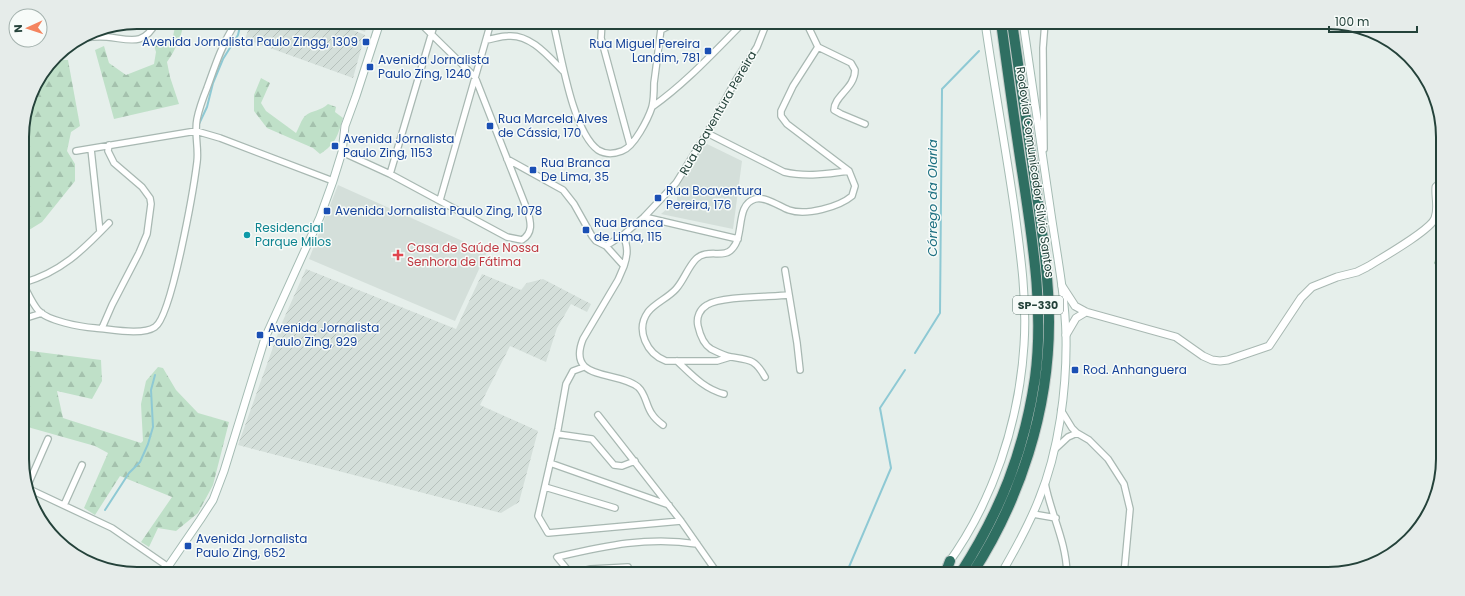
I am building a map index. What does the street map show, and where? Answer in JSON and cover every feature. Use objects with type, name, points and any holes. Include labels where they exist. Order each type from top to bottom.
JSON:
[{"type":"highway","name":"Rodovia Comunicador Silvio Santos","points":[[964,567],[987,530],[1008,484],[1029,410],[1037,354],[1038,311],[1036,264],[1002,29]]},
{"type":"highway","name":"Rodovia Comunicador Silvio Santos","points":[[976,567],[1002,522],[1023,471],[1039,413],[1048,347],[1049,323],[1045,257],[1013,29]]},
{"type":"highway","points":[[948,567],[950,561]]},
{"type":"main road","points":[[168,566],[212,500],[224,471],[266,338],[314,231],[333,181],[342,152],[343,140],[350,128],[350,112],[378,29]]},
{"type":"main road","points":[[945,567],[963,543],[993,483],[1006,445],[1015,411],[1024,345],[1024,294],[1019,243],[987,29]]},
{"type":"main road","points":[[1004,567],[1033,514],[1045,483],[1058,431],[1065,374],[1066,335],[1062,286],[1024,29]]},
{"type":"main road","points":[[1062,286],[1076,306],[1086,312],[1176,337],[1203,356],[1212,360],[1228,360],[1269,346],[1301,298],[1312,287],[1337,277],[1357,272],[1367,267],[1426,229],[1432,224],[1436,214]]},
{"type":"main road","points":[[1066,335],[1076,318],[1086,312]]},
{"type":"street","points":[[97,36],[132,40],[140,39],[149,33],[152,29]]},
{"type":"street","points":[[29,294],[42,313],[70,324],[141,331],[156,327],[166,306],[181,251],[187,222],[197,160],[196,131],[200,106],[220,51],[232,29]]},
{"type":"street","points":[[342,152],[390,174],[507,237],[522,240],[526,238],[530,232],[531,223],[528,212],[475,77],[427,29]]},
{"type":"street","points":[[390,174],[434,29]]},
{"type":"street","points":[[440,200],[489,29]]},
{"type":"street","points":[[555,29],[564,72],[581,124],[593,144],[599,150],[608,154],[616,154],[626,150],[643,127],[652,107],[661,30]]},
{"type":"street","points":[[602,29],[601,38],[630,145]]},
{"type":"street","points":[[652,107],[687,79],[737,29]]},
{"type":"street","name":"Rua Boaventura Pereira","points":[[606,246],[623,235],[644,217],[676,183],[757,47],[764,29]]},
{"type":"street","points":[[810,29],[818,46],[839,56],[851,63],[854,67],[854,81],[836,102],[834,108],[836,112],[865,124]]},
{"type":"street","points":[[1044,29],[1043,48],[1044,164]]},
{"type":"street","points":[[486,40],[508,36],[517,36],[525,39],[534,43],[564,72]]},
{"type":"street","points":[[730,357],[717,361],[661,360],[650,351],[643,333],[645,318],[649,312],[675,291],[696,259],[708,253],[726,253],[733,249],[738,239],[743,210],[750,202],[762,199],[790,210],[803,213],[842,203],[847,201],[854,193],[854,186],[849,171],[787,124],[781,116],[781,111],[793,86],[818,46]]},
{"type":"street","points":[[76,151],[196,131],[220,138],[333,181]]},
{"type":"street","points":[[707,133],[784,172],[807,174],[849,171]]},
{"type":"street","points":[[102,328],[147,234],[151,204],[150,198],[142,187],[114,163],[108,151],[109,145]]},
{"type":"street","points":[[91,149],[100,232]]},
{"type":"street","points":[[506,159],[563,190],[574,204],[596,241],[606,246],[624,266]]},
{"type":"street","points":[[644,217],[738,239]]},
{"type":"street","points":[[29,282],[61,267],[84,248],[109,223]]},
{"type":"street","points":[[584,367],[580,358],[580,348],[591,325],[618,280],[624,266],[628,250],[623,235]]},
{"type":"street","points":[[784,270],[798,343],[800,370]]},
{"type":"street","points":[[765,377],[754,362],[748,359],[730,357],[711,348],[704,342],[700,333],[698,320],[702,309],[712,303],[723,300],[789,296]]},
{"type":"street","points":[[29,317],[42,313]]},
{"type":"street","points":[[677,361],[699,381],[715,392],[724,394]]},
{"type":"street","points":[[663,425],[652,414],[639,388],[584,367],[573,370],[566,384],[557,434],[538,516],[548,533],[681,521]]},
{"type":"street","points":[[1061,410],[1072,428],[1089,440],[1108,459],[1116,470],[1126,491],[1130,509],[1130,522],[1125,567]]},
{"type":"street","points":[[598,415],[669,505],[713,567]]},
{"type":"street","points":[[1054,450],[1068,437],[1078,433]]},
{"type":"street","points":[[557,434],[592,439],[614,465],[622,466],[635,461]]},
{"type":"street","points":[[31,478],[48,439]]},
{"type":"street","points":[[550,463],[669,505]]},
{"type":"street","points":[[64,505],[82,464]]},
{"type":"street","points":[[1045,483],[1049,501],[1061,534],[1066,555],[1067,567]]},
{"type":"street","points":[[544,488],[615,508]]},
{"type":"street","points":[[34,490],[112,528],[168,566]]},
{"type":"street","points":[[1033,514],[1056,518]]},
{"type":"street","points":[[565,567],[557,557],[612,545],[634,542],[678,541],[697,544]]},
{"type":"shaded area","points":[[249,29],[351,29],[365,35],[353,78],[245,39]]},
{"type":"shaded area","points":[[358,29],[366,29],[365,32]]},
{"type":"shaded area","points":[[705,143],[742,161],[733,229],[661,214],[677,200],[677,189]]},
{"type":"shaded area","name":"Casa de Saúde Nossa Senhora de Fátima","points":[[338,185],[487,252],[455,321],[309,259]]},
{"type":"shaded area","points":[[306,269],[456,329],[482,274],[521,290],[527,283],[543,279],[591,304],[587,312],[571,304],[557,328],[546,362],[510,346],[480,405],[538,431],[519,502],[501,513],[238,445],[281,325]]},
{"type":"green space","points":[[175,29],[182,29],[178,43],[167,62],[170,77],[179,104],[114,119],[95,50],[104,46],[109,63],[126,75],[154,64],[156,52],[153,42],[172,41]]},
{"type":"green space","points":[[62,60],[68,60],[80,126],[71,132],[67,151],[75,164],[75,181],[42,222],[29,230],[30,123],[37,95],[43,83]]},
{"type":"green space","points":[[261,78],[270,83],[261,103],[266,111],[296,133],[302,120],[308,114],[328,104],[336,107],[335,112],[343,118],[336,139],[330,147],[320,154],[313,148],[267,128],[254,111],[254,95]]},
{"type":"green space","points":[[29,351],[101,360],[102,381],[92,399],[57,391],[63,418],[141,443],[143,441],[141,404],[146,381],[158,367],[163,368],[176,390],[198,413],[229,422],[213,485],[198,513],[176,531],[158,528],[149,547],[141,542],[172,497],[120,476],[95,515],[84,508],[108,453],[95,446],[29,427]]},
{"type":"waterway","points":[[199,124],[207,107],[213,83],[223,59],[238,35],[239,29]]},
{"type":"waterway","name":"Córrego da Olaria","points":[[915,353],[940,313],[942,89],[979,51]]},
{"type":"waterway","name":"Córrego da Olaria","points":[[849,567],[891,468],[880,408],[905,370]]},
{"type":"waterway","points":[[105,510],[129,473],[140,462],[148,444],[153,427],[151,390],[155,375]]},
{"type":"place","name":"Avenida Jornalista Paulo Zingg, 1309","points":[[366,42]]},
{"type":"place","name":"Rua Miguel Pereira Landim, 781","points":[[708,51]]},
{"type":"place","name":"Avenida Jornalista Paulo Zing, 1240","points":[[370,67]]},
{"type":"place","name":"Rua Marcela Alves de Cássia, 170","points":[[490,126]]},
{"type":"place","name":"Avenida Jornalista Paulo Zing, 1153","points":[[335,146]]},
{"type":"place","name":"Rua Branca De Lima, 35","points":[[533,170]]},
{"type":"place","name":"Rua Boaventura Pereira, 176","points":[[658,198]]},
{"type":"place","name":"Avenida Jornalista Paulo Zing, 1078","points":[[327,211]]},
{"type":"place","name":"Rua Branca de Lima, 115","points":[[586,230]]},
{"type":"place","name":"Residencial Parque Milos","points":[[247,235]]},
{"type":"place","name":"Casa de Saúde Nossa Senhora de Fátima","points":[[398,255]]},
{"type":"place","name":"Avenida Jornalista Paulo Zing, 929","points":[[260,335]]},
{"type":"place","name":"Rod. Anhanguera","points":[[1075,370]]},
{"type":"place","name":"Avenida Jornalista Paulo Zing, 652","points":[[188,546]]}]
